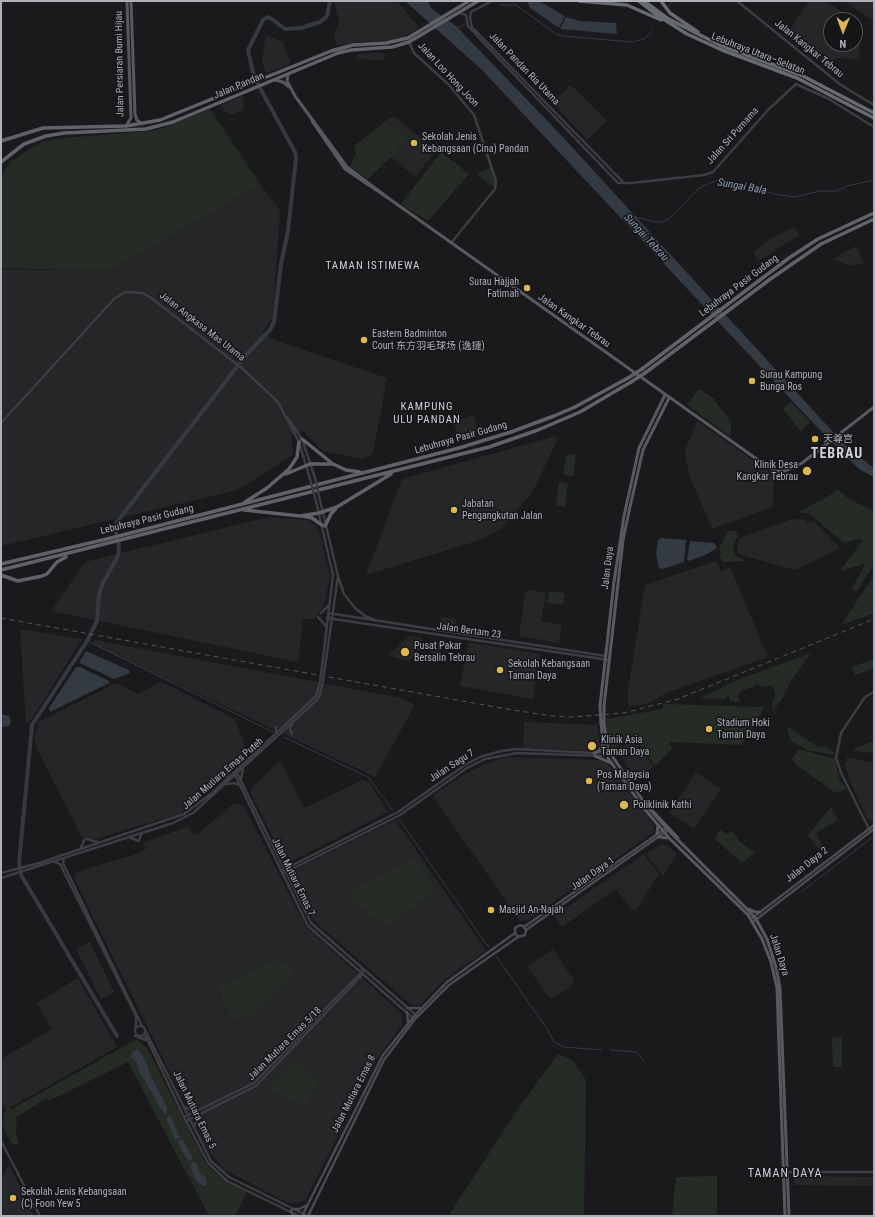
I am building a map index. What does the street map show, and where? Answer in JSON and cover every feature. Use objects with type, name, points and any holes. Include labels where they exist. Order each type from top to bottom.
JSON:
[{"type":"highway","name":"Jalan Pandan","points":[[1,141],[43,128],[126,126],[142,124],[175,116],[340,48],[397,42],[408,38],[469,1]]},
{"type":"highway","name":"Jalan Pandan","points":[[1,162],[24,144],[42,137],[64,133],[135,130],[156,127],[178,120],[263,84],[351,50],[392,47],[409,42],[432,30],[458,12],[478,1]]},
{"type":"highway","points":[[580,1],[627,5],[678,29]]},
{"type":"highway","name":"Lebuhraya Utara–Selatan","points":[[639,1],[678,29],[722,50],[797,78],[874,118]]},
{"type":"highway","name":"Lebuhraya Utara–Selatan","points":[[644,1],[667,18],[706,38],[801,75],[874,113]]},
{"type":"highway","points":[[661,1],[670,14],[706,38]]},
{"type":"highway","name":"Lebuhraya Pasir Gudang","points":[[643,371],[751,285],[818,239],[874,213]]},
{"type":"highway","name":"Lebuhraya Pasir Gudang","points":[[1,564],[111,538],[122,538],[397,471],[489,447],[538,430],[580,412],[630,380],[708,326],[769,280],[821,244],[874,220]]},
{"type":"highway","name":"Lebuhraya Pasir Gudang","points":[[1,570],[86,550],[240,504],[455,450],[534,425],[630,380]]},
{"type":"highway","points":[[240,504],[267,488],[282,476],[295,462],[301,441],[333,464],[354,472],[366,472]]},
{"type":"highway","points":[[282,476],[308,464],[333,464]]},
{"type":"highway","points":[[300,516],[320,513],[337,507],[377,481],[397,471]]},
{"type":"highway","points":[[239,510],[312,518],[323,525],[337,507]]},
{"type":"highway","points":[[1,574],[18,581],[42,576],[47,574],[59,560],[86,550]]},
{"type":"main road","name":"Jalan Persiaran Bumi Hijau","points":[[126,126],[131,118],[127,1]]},
{"type":"main road","name":"Jalan Persiaran Bumi Hijau","points":[[131,1],[136,117],[142,124]]},
{"type":"main road","name":"Jalan Kangkar Tebrau","points":[[288,74],[287,81],[290,88],[345,167],[764,466],[775,471],[792,469],[827,446],[874,407]]},
{"type":"main road","name":"Jalan Kangkar Tebrau","points":[[274,80],[283,82],[290,88]]},
{"type":"main road","points":[[657,389],[661,394],[662,401]]},
{"type":"main road","name":"Jalan Daya","points":[[605,752],[603,743],[602,706],[619,540],[637,456],[665,395]]},
{"type":"main road","name":"Jalan Daya","points":[[607,658],[623,540],[641,457],[669,398]]},
{"type":"main road","points":[[666,404],[671,401],[676,402]]},
{"type":"main road","points":[[645,436],[652,427],[648,441]]},
{"type":"main road","name":"Jalan Daya","points":[[602,723],[605,752]]},
{"type":"main road","points":[[603,743],[600,751],[594,755],[612,764]]},
{"type":"main road","points":[[605,752],[609,757]]},
{"type":"main road","points":[[605,752],[609,757]]},
{"type":"main road","name":"Jalan Daya","points":[[609,757],[612,764],[642,806],[658,825],[683,846],[747,909],[762,939],[771,962],[777,988],[789,1216]]},
{"type":"main road","name":"Jalan Daya","points":[[609,757],[665,830],[670,839],[753,919]]},
{"type":"main road","points":[[646,805],[650,807],[663,821],[683,846]]},
{"type":"main road","points":[[658,825],[658,835],[670,839]]},
{"type":"main road","name":"Jalan Daya 2","points":[[753,919],[874,825]]},
{"type":"main road","name":"Jalan Daya 2","points":[[753,919],[760,912],[870,829],[874,829]]},
{"type":"main road","name":"Jalan Daya 1","points":[[526,930],[665,830]]},
{"type":"main road","name":"Jalan Daya 1","points":[[524,927],[658,835]]},
{"type":"main road","points":[[747,909],[760,912]]},
{"type":"main road","points":[[520,925],[524,927],[526,930],[524,936],[518,937],[515,933],[516,927],[520,925]]},
{"type":"main road","name":"Jalan Mutiara Emas 8","points":[[308,1216],[384,1060],[421,1007],[447,982],[515,933]]},
{"type":"main road","name":"Jalan Mutiara Emas 8","points":[[302,1215],[383,1055],[408,1024],[449,985],[518,937]]},
{"type":"main road","points":[[407,1008],[414,1009],[421,1007]]},
{"type":"main road","points":[[407,1012],[408,1024]]},
{"type":"main road","name":"Jalan Daya","points":[[785,1216],[786,1172]]},
{"type":"main road","points":[[293,1216],[292,1210],[299,1209],[308,1204]]},
{"type":"street","points":[[458,12],[464,13],[469,18],[472,11],[492,1]]},
{"type":"street","name":"Jalan Kangkar Tebrau","points":[[737,1],[841,85],[874,105]]},
{"type":"street","name":"Jalan Pandan Ria Utama","points":[[469,18],[469,23],[478,35],[624,184]]},
{"type":"street","name":"Jalan Loo Hong Joon","points":[[409,42],[414,53],[452,89],[474,116],[496,181],[495,190],[451,243]]},
{"type":"street","name":"Jalan Sri Purnama","points":[[624,184],[704,175],[713,172],[768,110],[796,84],[829,99],[874,127]]},
{"type":"street","name":"Jalan Angkasa Mas Utama","points":[[1,423],[114,299],[125,292],[142,293],[150,297],[238,366],[278,402],[301,441],[320,513]]},
{"type":"street","name":"Jalan Angkasa Mas Utama","points":[[308,464],[315,478],[320,500],[320,513]]},
{"type":"street","points":[[320,513],[344,594],[355,608],[365,616],[381,623]]},
{"type":"street","points":[[323,525],[333,575],[328,613]]},
{"type":"street","points":[[333,614],[338,576]]},
{"type":"street","points":[[320,613],[325,610],[329,604]]},
{"type":"street","points":[[334,604],[339,615]]},
{"type":"street","name":"Jalan Bertam 23","points":[[328,613],[381,623],[607,658]]},
{"type":"street","name":"Jalan Mutiara Emas Puteh","points":[[323,667],[328,613]]},
{"type":"street","name":"Jalan Mutiara Emas Puteh","points":[[141,831],[184,814],[198,805],[227,779],[244,767],[293,723],[319,697],[333,614]]},
{"type":"street","points":[[318,617],[326,626]]},
{"type":"street","name":"Jalan Bertam 23","points":[[328,618],[607,658]]},
{"type":"street","points":[[331,626],[339,620]]},
{"type":"street","name":"Jalan Mutiara Emas Puteh","points":[[1,873],[54,862],[129,833],[185,818],[225,785],[235,773],[316,696],[321,681]]},
{"type":"street","points":[[870,829],[842,775],[836,758],[841,733],[865,697],[874,692]]},
{"type":"street","points":[[292,734],[290,729],[293,723]]},
{"type":"street","points":[[276,727],[276,734]]},
{"type":"street","name":"Jalan Sagu 7","points":[[390,818],[465,765],[484,755],[517,749],[594,755],[605,752]]},
{"type":"street","points":[[225,785],[234,782],[241,784],[241,776],[244,767]]},
{"type":"street","points":[[227,769],[227,779]]},
{"type":"street","name":"Jalan Mutiara Emas 7","points":[[235,773],[311,923],[407,1008],[415,1017]]},
{"type":"street","name":"Jalan Mutiara Emas 7","points":[[241,784],[308,926],[407,1012],[415,1017]]},
{"type":"street","points":[[282,873],[292,866],[390,818]]},
{"type":"street","points":[[285,871],[390,818]]},
{"type":"street","points":[[129,833],[135,834],[141,831]]},
{"type":"street","points":[[127,837],[138,840],[141,831]]},
{"type":"street","name":"Jalan Mutiara Emas Puteh","points":[[23,869],[81,848],[135,834]]},
{"type":"street","points":[[81,848],[85,839],[99,844]]},
{"type":"street","points":[[84,851],[89,846]]},
{"type":"street","points":[[54,862],[60,864],[136,1016],[136,1027],[142,1026],[63,863],[64,858]]},
{"type":"street","points":[[280,860],[292,866]]},
{"type":"street","points":[[289,879],[291,869]]},
{"type":"street","name":"Jalan Mutiara Emas Puteh","points":[[1,878],[17,870]]},
{"type":"street","points":[[362,968],[362,973],[368,974]]},
{"type":"street","name":"Jalan Mutiara Emas 5/18","points":[[184,1117],[254,1083],[362,973]]},
{"type":"street","name":"Jalan Mutiara Emas 5/18","points":[[186,1121],[256,1086],[362,973]]},
{"type":"street","name":"Jalan Mutiara Emas 5","points":[[142,1026],[210,1159],[227,1176],[302,1215],[308,1216]]},
{"type":"street","name":"Jalan Mutiara Emas 5","points":[[136,1027],[136,1034],[143,1035],[148,1041],[206,1160],[224,1178],[292,1210]]},
{"type":"street","points":[[143,1035],[145,1030]]},
{"type":"street","points":[[135,1036],[148,1041]]},
{"type":"street","points":[[184,1107],[196,1111]]},
{"type":"street","points":[[193,1128],[199,1114]]},
{"type":"street","points":[[1,1141],[40,1216]]},
{"type":"street","points":[[786,1172],[874,1172]]},
{"type":"shaded area","points":[[334,1],[397,1],[419,27],[413,32],[396,40],[358,42],[337,46],[334,35],[339,22]]},
{"type":"shaded area","points":[[809,1],[826,1],[842,12],[823,12],[823,52],[859,52],[859,59],[837,58],[830,67],[786,34]]},
{"type":"shaded area","points":[[844,1],[874,1],[874,21],[863,14],[863,12],[860,12]]},
{"type":"shaded area","points":[[266,35],[283,42],[291,64],[266,73],[262,61]]},
{"type":"shaded area","points":[[360,53],[385,53],[384,60],[356,59],[357,55]]},
{"type":"shaded area","points":[[569,86],[572,86],[606,120],[605,123],[587,140],[553,103]]},
{"type":"shaded area","points":[[243,96],[244,110],[231,115],[224,111],[220,105]]},
{"type":"shaded area","points":[[210,109],[261,185],[109,271],[1,268],[1,177],[10,162],[41,142],[63,138],[151,131],[164,128]]},
{"type":"shaded area","name":"Sekolah Jenis Kebangsaan (Cina) Pandan","points":[[393,116],[437,150],[415,177],[391,157],[406,136],[386,121]]},
{"type":"shaded area","points":[[386,121],[407,136],[391,157],[368,179],[350,167],[356,153],[354,146]]},
{"type":"shaded area","points":[[441,152],[469,174],[428,221],[401,204]]},
{"type":"shaded area","points":[[491,167],[495,182],[494,187],[476,174]]},
{"type":"shaded area","points":[[261,185],[280,211],[273,316],[263,332],[272,339],[387,378],[373,454],[363,459],[322,451],[304,431],[291,435],[293,455],[238,490],[1,546],[1,269],[109,271]]},
{"type":"shaded area","points":[[795,227],[799,235],[759,261],[754,255],[754,251],[773,237]]},
{"type":"shaded area","points":[[856,246],[864,263],[854,266],[833,259]]},
{"type":"shaded area","points":[[701,390],[713,398],[731,422],[731,437],[687,405],[697,391]]},
{"type":"shaded area","points":[[791,402],[810,422],[801,432],[783,409]]},
{"type":"shaded area","points":[[473,415],[479,433],[459,439],[453,422]]},
{"type":"shaded area","points":[[697,421],[773,474],[773,507],[712,529],[690,477],[685,456],[686,448]]},
{"type":"shaded area","name":"Jabatan Pengangkutan Jalan","points":[[556,436],[557,441],[533,491],[501,529],[477,541],[366,575],[402,479]]},
{"type":"shaded area","points":[[569,454],[576,455],[573,476],[563,475],[566,456]]},
{"type":"shaded area","points":[[559,482],[568,483],[565,507],[556,506]]},
{"type":"shaded area","points":[[837,489],[849,499],[874,511],[874,565],[856,592],[852,588],[865,565],[863,564],[840,571],[863,540],[857,539],[844,543],[809,514],[798,512],[829,496]]},
{"type":"shaded area","points":[[268,517],[309,520],[316,526],[320,533],[330,576],[324,605],[315,619],[303,619],[298,662],[51,611],[85,562]]},
{"type":"shaded area","points":[[792,519],[805,520],[808,523],[814,521],[840,548],[795,570],[737,554],[739,538]]},
{"type":"shaded area","points":[[728,531],[735,531],[738,536],[733,545],[735,555],[747,561],[723,562],[719,555],[721,553],[719,548]]},
{"type":"shaded area","points":[[716,561],[720,571],[730,567],[768,657],[666,693],[649,703],[629,707],[627,696],[645,585]]},
{"type":"shaded area","points":[[874,576],[874,613],[841,625],[861,595]]},
{"type":"shaded area","points":[[529,590],[546,593],[541,621],[562,625],[559,643],[519,636],[525,593]]},
{"type":"shaded area","points":[[549,591],[565,593],[563,605],[547,603]]},
{"type":"shaded area","points":[[441,617],[457,619],[454,633],[439,630]]},
{"type":"shaded area","points":[[20,629],[82,639],[32,719],[26,723]]},
{"type":"shaded area","name":"Pusat Pakar Bersalin Tebrau","points":[[409,636],[420,637],[423,641],[421,647],[409,661],[388,656]]},
{"type":"shaded area","points":[[95,640],[401,698],[415,705],[375,777],[93,644]]},
{"type":"shaded area","points":[[433,642],[443,643],[438,662],[430,661]]},
{"type":"shaded area","name":"Sekolah Kebangsaan Taman Daya","points":[[468,642],[540,654],[533,699],[460,686]]},
{"type":"shaded area","points":[[811,653],[791,681],[784,696],[773,711],[772,700],[775,698],[775,692],[771,685],[763,687],[756,684],[753,687],[743,690],[738,694],[739,702],[730,701],[728,694],[725,699],[700,698],[737,680]]},
{"type":"shaded area","points":[[874,659],[874,668],[855,675],[852,667]]},
{"type":"shaded area","points":[[161,682],[235,719],[248,754],[188,808],[179,814],[92,840],[82,837],[37,749],[34,740],[38,722],[117,683],[138,694]]},
{"type":"shaded area","name":"Stadium Hoki Taman Daya","points":[[663,704],[765,707],[741,745],[670,742],[672,749],[655,766],[644,750],[643,751],[637,739],[625,742],[613,749],[610,746],[607,734],[606,719],[652,711],[663,708]]},
{"type":"shaded area","points":[[524,722],[597,725],[600,746],[592,751],[523,748]]},
{"type":"shaded area","points":[[789,727],[818,747],[824,746],[835,753],[833,755],[807,750],[790,740],[787,728]]},
{"type":"shaded area","points":[[636,740],[642,752],[654,766],[637,781],[616,749]]},
{"type":"shaded area","points":[[874,741],[874,753],[854,751],[855,748]]},
{"type":"shaded area","points":[[799,749],[835,759],[839,778],[846,789],[836,793],[795,764],[792,759]]},
{"type":"shaded area","points":[[506,757],[599,760],[607,763],[654,825],[653,833],[526,921],[520,921],[434,798],[434,794],[467,773],[485,764]]},
{"type":"shaded area","points":[[847,757],[874,763],[874,820],[872,821],[867,819],[848,776],[845,765]]},
{"type":"shaded area","points":[[278,762],[281,763],[304,807],[307,807],[362,780],[369,782],[388,812],[292,861],[283,858],[250,792]]},
{"type":"shaded area","points":[[696,772],[721,789],[694,829],[669,813]]},
{"type":"shaded area","points":[[234,803],[244,806],[306,927],[402,1014],[402,1025],[378,1057],[305,1201],[288,1203],[225,1170],[209,1152],[74,878],[76,872],[139,853],[146,849],[143,843],[189,826],[193,835],[198,834]],"holes":[[[294,976],[248,1021],[244,1016],[233,1022],[217,990],[218,987]]]},
{"type":"shaded area","points":[[831,807],[838,820],[816,833],[822,846],[818,848],[808,835]]},
{"type":"shaded area","points":[[395,820],[486,951],[446,978],[420,1005],[411,1005],[314,921],[292,878],[296,869]],"holes":[[[415,858],[438,890],[385,928],[349,897],[348,894],[350,890]]]},
{"type":"shaded area","points":[[720,829],[727,835],[730,831],[736,835],[738,840],[755,853],[742,863],[715,839]]},
{"type":"shaded area","points":[[662,844],[668,846],[677,854],[663,876],[646,854]]},
{"type":"shaded area","points":[[644,854],[659,874],[637,909],[632,910],[616,889],[562,927],[554,916]]},
{"type":"shaded area","points":[[415,858],[438,890],[385,928],[349,897],[348,894],[350,890]]},
{"type":"shaded area","points":[[90,942],[114,992],[101,999],[76,949]]},
{"type":"shaded area","points":[[553,949],[574,981],[569,988],[553,998],[550,998],[527,967]]},
{"type":"shaded area","points":[[277,958],[294,972],[294,976],[248,1022],[244,1016],[233,1022],[217,989],[218,987]]},
{"type":"shaded area","points":[[78,978],[117,1047],[6,1110],[1,1100],[1,1059],[52,1029],[37,1003]]},
{"type":"shaded area","points":[[842,1037],[842,1067],[833,1067],[832,1038]]},
{"type":"shaded area","points":[[135,1040],[138,1040],[147,1048],[206,1164],[224,1181],[247,1192],[235,1216],[209,1216],[128,1062],[51,1100],[46,1099],[16,1117],[16,1134],[19,1143],[13,1145],[2,1126],[4,1119],[3,1115],[8,1108],[12,1109]]},
{"type":"shaded area","points":[[558,1054],[572,1060],[586,1080],[584,1216],[448,1216],[516,1112]]},
{"type":"shaded area","points":[[294,1060],[319,1081],[306,1106],[268,1087]]},
{"type":"shaded area","name":"Sekolah Jenis Kebangsaan (C) Foon Yew 5","points":[[9,1164],[34,1216],[1,1216],[1,1180]]},
{"type":"shaded area","points":[[717,1176],[717,1216],[672,1216],[676,1177]]},
{"type":"shaded area","points":[[794,1176],[874,1177],[874,1186],[794,1185]]},
{"type":"water","name":"Sungai Tebrau","points":[[405,1],[428,1],[431,8],[456,26],[560,134],[850,450],[874,468],[874,477],[859,469],[816,426],[482,70]]},
{"type":"water","points":[[527,1],[539,1],[565,16],[559,28],[530,8]]},
{"type":"water","points":[[566,17],[580,21],[616,23],[617,34],[560,29]]},
{"type":"water","points":[[662,538],[686,540],[684,562],[663,569],[659,568],[656,554],[658,540]]},
{"type":"water","points":[[690,541],[714,543],[717,548],[705,555],[689,561],[687,559]]},
{"type":"water","points":[[86,651],[129,670],[130,673],[114,679],[80,663]]},
{"type":"water","points":[[76,667],[80,667],[109,681],[109,683],[50,712],[49,708]]},
{"type":"water","points":[[1,714],[9,716],[11,721],[9,726],[1,727]]},
{"type":"water","points":[[138,1049],[147,1063],[150,1075],[167,1107],[167,1113],[164,1114],[138,1069],[137,1062],[132,1058],[131,1053]]},
{"type":"water","points":[[169,1115],[180,1138],[175,1139],[166,1119]]},
{"type":"water","points":[[182,1139],[193,1158],[190,1161],[185,1156],[178,1143],[179,1140]]},
{"type":"water","points":[[193,1162],[197,1164],[200,1174],[206,1178],[207,1184],[204,1186],[197,1182],[190,1165]]},
{"type":"waterway","points":[[117,1036],[21,875],[19,863],[32,725],[87,641],[97,621],[99,595],[103,583],[118,556],[119,547],[115,527],[117,522],[246,355],[270,330],[274,322],[281,264],[288,231],[296,158],[295,152],[254,77],[248,50],[263,20],[267,17],[285,29],[301,28],[320,22],[327,16],[330,1]]},
{"type":"waterway","points":[[669,6],[672,1]]},
{"type":"waterway","points":[[500,5],[516,5],[556,34],[563,36],[632,42],[644,39],[652,31]]},
{"type":"waterway","points":[[458,28],[465,24]]},
{"type":"waterway","name":"Sungai Bala","points":[[635,217],[655,222],[662,222],[669,219],[699,188],[715,181],[742,185],[775,194],[794,197],[820,191],[837,191],[847,186],[874,180]]},
{"type":"waterway","points":[[87,641],[273,732]]},
{"type":"waterway","points":[[284,737],[368,777],[393,811]]},
{"type":"waterway","points":[[399,819],[489,948]]},
{"type":"waterway","points":[[801,892],[874,836]]},
{"type":"waterway","points":[[496,956],[546,1027],[554,1042],[564,1047],[602,1050]]},
{"type":"waterway","points":[[610,1050],[637,1052],[644,1061]]},
{"type":"railway","points":[[1,618],[507,709],[552,716],[573,717],[624,713],[678,699],[874,619]]},
{"type":"place","name":"Sekolah Jenis Kebangsaan (Cina) Pandan","points":[[414,143]]},
{"type":"place","name":"Surau Hajjah Fatimah","points":[[527,288]]},
{"type":"place","name":"Eastern Badminton Court 东方羽毛球场 (逸捷)","points":[[364,340]]},
{"type":"place","name":"Surau Kampung Bunga Ros","points":[[752,381]]},
{"type":"place","name":"天尊宫","points":[[815,439]]},
{"type":"place","name":"Klinik Desa Kangkar Tebrau","points":[[807,471]]},
{"type":"place","name":"Jabatan Pengangkutan Jalan","points":[[454,510]]},
{"type":"place","name":"Pusat Pakar Bersalin Tebrau","points":[[405,652]]},
{"type":"place","name":"Sekolah Kebangsaan Taman Daya","points":[[500,670]]},
{"type":"place","name":"Stadium Hoki Taman Daya","points":[[709,729]]},
{"type":"place","name":"Klinik Asia Taman Daya","points":[[592,746]]},
{"type":"place","name":"Pos Malaysia (Taman Daya)","points":[[589,781]]},
{"type":"place","name":"Poliklinik Kathi","points":[[624,805]]},
{"type":"place","name":"Masjid An-Najah","points":[[491,910]]},
{"type":"place","name":"Sekolah Jenis Kebangsaan (C) Foon Yew 5","points":[[13,1198]]},
{"type":"district","name":"TAMAN ISTIMEWA","points":[[373,266]]},
{"type":"district","name":"KAMPUNG ULU PANDAN","points":[[427,413]]},
{"type":"district","name":"TEBRAU","points":[[837,454]]},
{"type":"district","name":"TAMAN DAYA","points":[[785,1174]]}]
